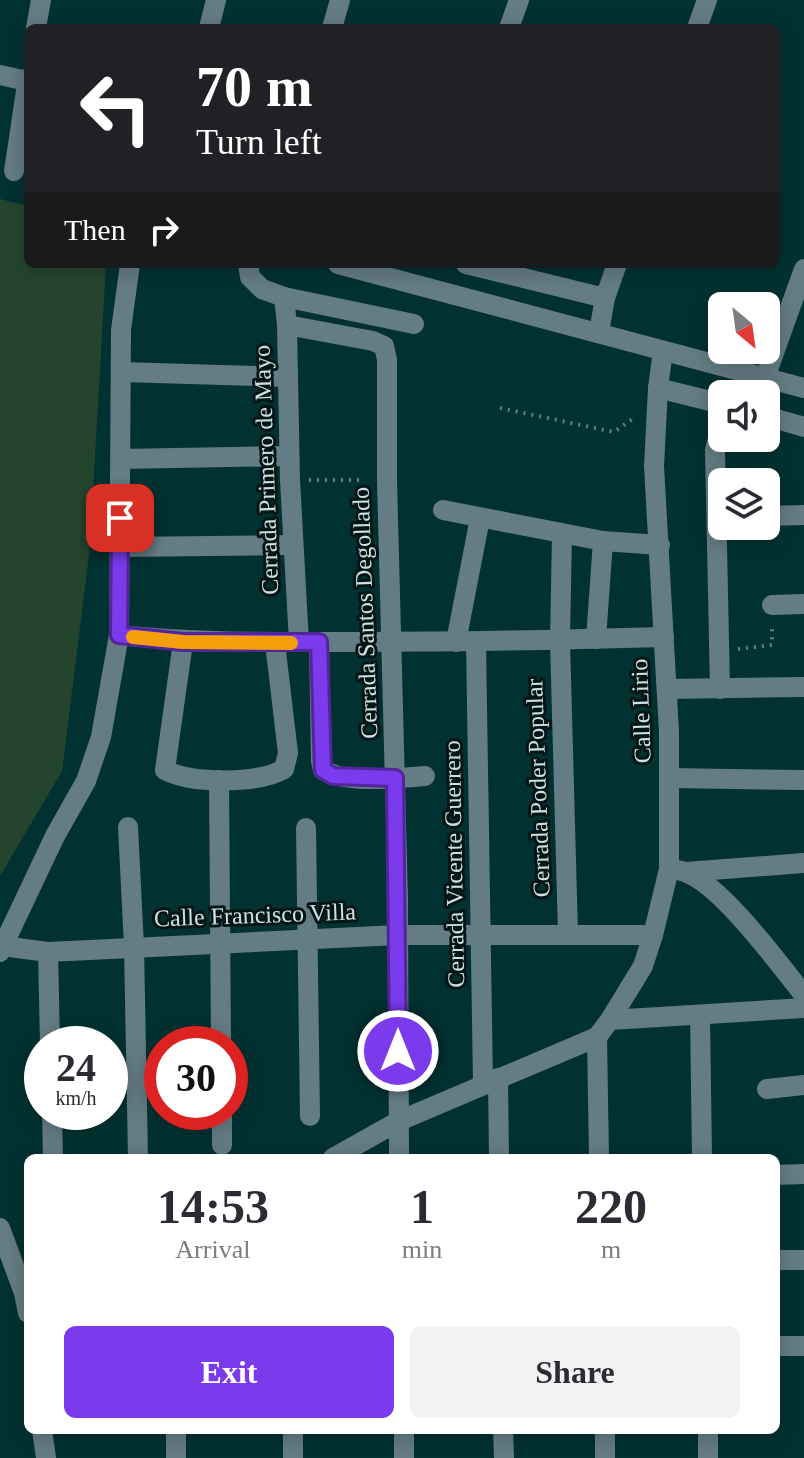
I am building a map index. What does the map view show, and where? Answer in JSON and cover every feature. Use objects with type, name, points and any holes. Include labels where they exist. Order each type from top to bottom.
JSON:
[{"type":"street","points":[[37,24],[41,0]]},
{"type":"street","points":[[210,24],[216,0]]},
{"type":"street","points":[[333,24],[340,0]]},
{"type":"street","points":[[510,24],[519,0]]},
{"type":"street","points":[[698,24],[707,0]]},
{"type":"street","points":[[0,75],[24,79]]},
{"type":"street","points":[[14,171],[24,106]]},
{"type":"street","points":[[1,949],[55,836],[86,781],[101,737],[119,635],[121,330],[129,268]]},
{"type":"street","points":[[249,268],[250,277],[262,289],[284,297],[414,324]]},
{"type":"street","points":[[371,268],[421,274],[599,332],[804,388]]},
{"type":"street","points":[[482,268],[605,298]]},
{"type":"street","points":[[599,332],[605,298],[616,268]]},
{"type":"street","points":[[765,378],[804,269]]},
{"type":"street","name":"Cerrada Primero de Mayo","points":[[284,297],[293,545],[309,642],[323,770],[333,776],[395,778]]},
{"type":"street","name":"Cerrada Santos Degollado","points":[[287,325],[373,341],[384,346],[387,360],[399,1154]]},
{"type":"street","name":"Calle Lirio","points":[[597,1037],[643,966],[678,871],[669,778],[654,466],[663,351]]},
{"type":"street","points":[[121,372],[286,377]]},
{"type":"street","points":[[658,388],[708,400]]},
{"type":"street","points":[[780,420],[804,427]]},
{"type":"street","points":[[715,452],[720,689]]},
{"type":"street","points":[[121,459],[289,456]]},
{"type":"street","points":[[443,510],[603,541],[660,545]]},
{"type":"street","points":[[780,516],[804,515]]},
{"type":"street","name":"Cerrada Vicente Guerrero","points":[[480,518],[466,642],[490,1081],[499,1154]]},
{"type":"street","name":"Cerrada Poder Popular","points":[[562,534],[560,641],[568,934]]},
{"type":"street","points":[[596,639],[603,541]]},
{"type":"street","points":[[120,547],[293,545]]},
{"type":"street","points":[[772,605],[804,604]]},
{"type":"street","points":[[119,635],[183,642],[275,643],[664,637]]},
{"type":"street","points":[[183,642],[165,770],[178,776],[219,780],[271,776],[284,769],[288,753],[275,643]]},
{"type":"street","points":[[667,689],[804,687]]},
{"type":"street","points":[[395,778],[425,776]]},
{"type":"street","points":[[669,778],[804,780]]},
{"type":"street","points":[[219,780],[221,1026]]},
{"type":"street","points":[[128,827],[138,1154]]},
{"type":"street","points":[[306,828],[310,1116]]},
{"type":"street","points":[[678,871],[804,863]]},
{"type":"street","points":[[678,871],[706,884],[725,902],[804,995]]},
{"type":"street","name":"Calle Francisco Villa","points":[[1,949],[48,952],[482,933],[653,935]]},
{"type":"street","points":[[48,952],[50,1026]]},
{"type":"street","points":[[610,1020],[804,1008]]},
{"type":"street","points":[[700,1015],[702,1154]]},
{"type":"street","points":[[340,1154],[399,1121],[597,1037],[599,1154]]},
{"type":"street","points":[[767,1089],[804,1085]]},
{"type":"street","points":[[52,1130],[53,1154]]},
{"type":"street","points":[[222,1130],[222,1145]]},
{"type":"street","points":[[780,1175],[804,1174]]},
{"type":"street","points":[[0,1228],[23,1274]]},
{"type":"street","points":[[780,1260],[804,1260]]},
{"type":"street","points":[[780,1346],[804,1346]]},
{"type":"street","points":[[43,1434],[46,1458]]},
{"type":"street","points":[[176,1434],[176,1458]]},
{"type":"street","points":[[293,1434],[293,1458]]},
{"type":"street","points":[[404,1434],[404,1458]]},
{"type":"street","points":[[503,1434],[504,1458]]},
{"type":"street","points":[[605,1434],[605,1458]]},
{"type":"street","points":[[708,1434],[708,1458]]},
{"type":"path","points":[[500,408],[614,432],[631,422],[658,388]]},
{"type":"path","points":[[290,480],[387,480]]},
{"type":"path","points":[[720,651],[772,645],[772,605]]},
{"type":"green space","points":[[0,199],[24,205],[24,268],[106,268],[90,546],[62,771],[0,876]]},
{"type":"slow traffic","points":[[133,637],[183,642],[291,643]]},
{"type":"route","points":[[120,518],[119,635],[183,642],[319,642],[323,770],[333,776],[395,778],[398,1051]]}]
